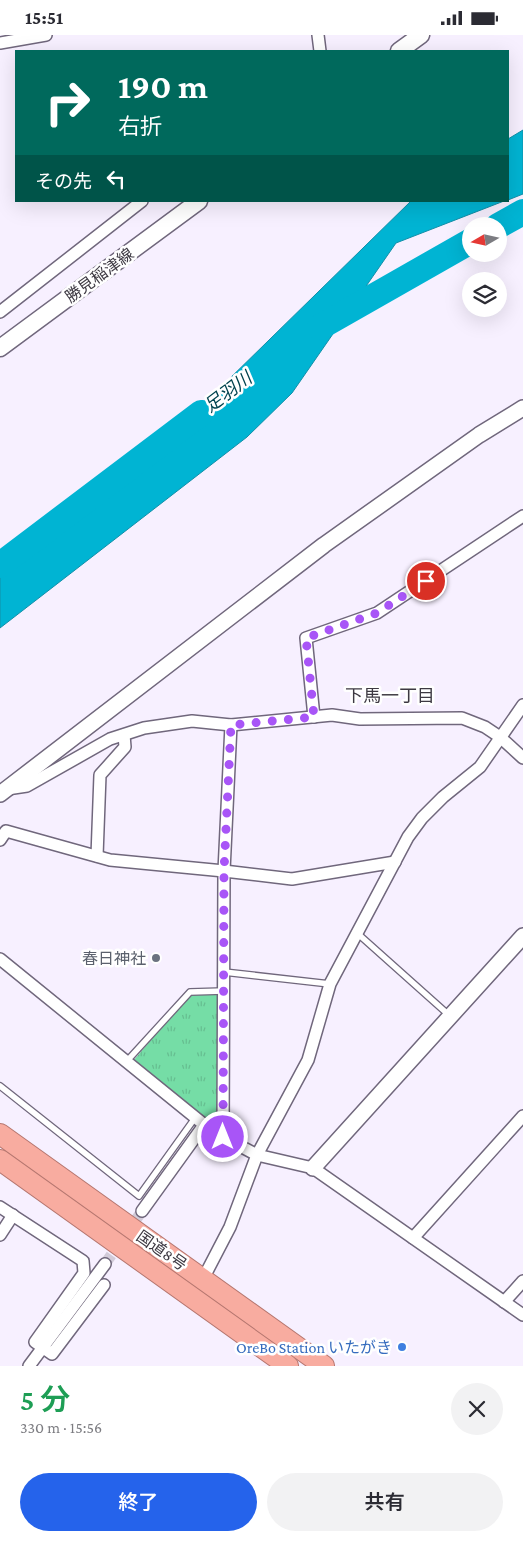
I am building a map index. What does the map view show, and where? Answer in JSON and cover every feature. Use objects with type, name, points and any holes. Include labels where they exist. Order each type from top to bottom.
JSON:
[{"type":"highway","name":"国道8号","points":[[0,1134],[324,1366]]},
{"type":"highway","name":"国道8号","points":[[0,1160],[288,1366]]},
{"type":"main road","points":[[400,50],[421,35]]},
{"type":"main road","name":"勝見稲津線","points":[[0,348],[198,202]]},
{"type":"street","points":[[0,43],[43,35]]},
{"type":"street","points":[[318,35],[320,50]]},
{"type":"street","points":[[0,312],[141,202]]},
{"type":"street","points":[[2,792],[324,545],[479,435],[523,408]]},
{"type":"street","points":[[503,421],[523,416]]},
{"type":"street","points":[[314,717],[306,638],[377,613],[523,517]]},
{"type":"street","points":[[203,1279],[230,1227],[257,1155],[308,1060],[330,984],[408,837],[422,818],[443,797],[480,767],[523,705]]},
{"type":"street","points":[[2,792],[27,786],[110,739],[144,728],[192,721],[231,725],[332,715],[360,719],[462,718],[485,727],[500,737],[523,758]]},
{"type":"street","points":[[223,1137],[224,871],[231,725]]},
{"type":"street","points":[[96,856],[100,775],[125,747],[124,735]]},
{"type":"street","points":[[0,840],[6,831],[110,860],[292,879],[395,862]]},
{"type":"street","points":[[313,1168],[523,937]]},
{"type":"street","points":[[0,959],[126,1062],[223,1137],[257,1155],[313,1168],[523,1315]]},
{"type":"street","points":[[413,1238],[523,1116]]},
{"type":"street","points":[[142,1211],[200,1121]]},
{"type":"street","points":[[0,1207],[83,1261],[84,1273],[35,1342],[42,1349],[52,1354],[104,1285]]},
{"type":"street","points":[[0,1235],[13,1215]]},
{"type":"street","points":[[29,1366],[105,1264]]},
{"type":"street","points":[[504,1302],[523,1281]]},
{"type":"lane","points":[[357,933],[450,1016]]},
{"type":"lane","points":[[224,972],[330,984]]},
{"type":"lane","points":[[126,1062],[190,992],[224,991]]},
{"type":"lane","points":[[0,1086],[139,1196],[200,1121]]},
{"type":"green space","points":[[190,994],[222,994],[219,1128],[133,1061]]},
{"type":"water","points":[[523,130],[523,194],[509,200],[509,138]]},
{"type":"water","points":[[410,202],[501,202],[396,243],[292,393],[247,437],[0,628],[0,567],[173,434]]},
{"type":"waterway","name":"足羽川","points":[[508,220],[523,212]]},
{"type":"waterway","name":"足羽川","points":[[320,327],[462,246]]},
{"type":"waterway","name":"足羽川","points":[[0,565],[201,413]]},
{"type":"tunnel","points":[[105,1264],[142,1211]]},
{"type":"place","name":"春日神社","points":[[156,958]]},
{"type":"place","name":"OreBo Station いたがき","points":[[402,1347]]},
{"type":"district","name":"下馬一丁目","points":[[390,696]]},
{"type":"route","points":[[223,1137],[224,871],[231,725],[314,717],[306,638],[377,613],[426,581]]}]
